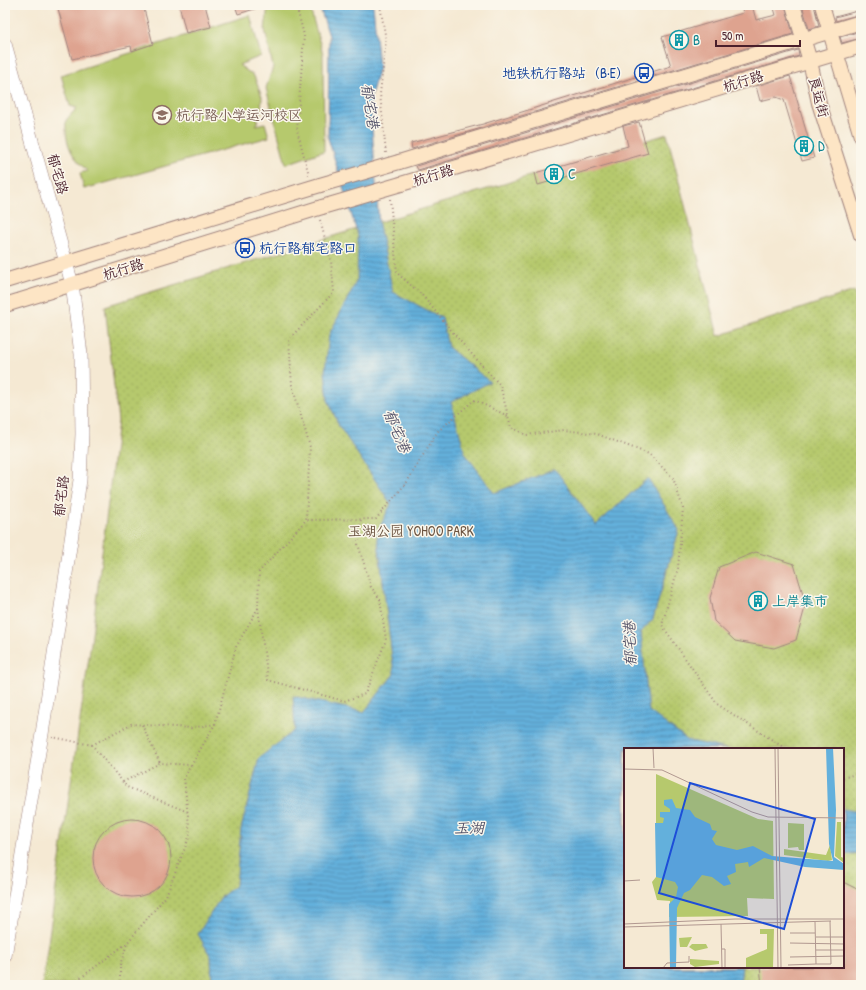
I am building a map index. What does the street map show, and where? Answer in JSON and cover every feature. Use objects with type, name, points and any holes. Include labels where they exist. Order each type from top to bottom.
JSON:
[{"type":"main road","name":"良运街","points":[[792,5],[810,61],[819,103],[861,235]]},
{"type":"main road","name":"良运街","points":[[822,5],[835,53],[861,136]]},
{"type":"main road","name":"杭行路","points":[[5,281],[66,261],[316,186],[392,159],[861,22]]},
{"type":"main road","name":"杭行路","points":[[5,305],[320,208],[861,46]]},
{"type":"street","name":"郁宅路","points":[[5,44],[72,284],[81,354],[82,434],[80,480],[42,734],[5,956]]},
{"type":"path","points":[[296,5],[304,34],[297,130],[316,186]]},
{"type":"path","points":[[380,5],[386,40],[380,94],[392,159]]},
{"type":"path","points":[[390,195],[398,273],[421,294],[460,341],[500,385],[510,427],[526,436],[564,430],[597,434],[649,454],[673,478],[683,508],[678,568],[662,625],[718,704],[784,748]]},
{"type":"path","points":[[320,208],[331,261],[334,292],[289,339],[292,386],[310,447],[306,520],[259,572],[258,608],[268,680],[344,701],[365,694],[386,640],[380,599],[371,587],[358,544],[361,520]]},
{"type":"path","points":[[306,520],[376,519],[407,482],[437,432],[474,400],[508,416]]},
{"type":"path","points":[[71,985],[127,943],[166,896],[190,835],[184,778],[215,724],[236,647],[258,608]]},
{"type":"path","points":[[92,745],[131,724],[191,728],[215,724]]},
{"type":"path","points":[[142,725],[160,764]]},
{"type":"path","points":[[42,734],[92,745],[127,787],[188,812]]},
{"type":"path","points":[[123,782],[160,764],[192,765]]},
{"type":"path","points":[[844,778],[861,772]]},
{"type":"path","points":[[120,985],[120,964],[127,943]]},
{"type":"green space","points":[[268,5],[309,5],[323,54],[324,151],[286,164],[266,88],[273,67],[265,30]]},
{"type":"green space","points":[[250,15],[261,56],[239,65],[254,76],[262,97],[261,111],[256,125],[265,123],[269,137],[84,189],[80,173],[87,171],[73,154],[66,136],[66,120],[77,108],[70,106],[61,75]]},
{"type":"green space","name":"玉湖公园 YOHOO PARK","points":[[667,134],[718,336],[854,291],[861,314],[861,985],[42,985],[91,643],[118,421],[105,306]]},
{"type":"water","name":"玉湖","points":[[319,5],[373,5],[379,67],[370,99],[379,225],[393,292],[442,318],[448,347],[490,382],[451,402],[465,453],[494,493],[555,469],[596,525],[648,478],[679,530],[653,619],[641,632],[649,711],[687,740],[722,748],[624,748],[624,968],[742,968],[740,985],[212,985],[211,957],[198,934],[221,897],[236,885],[241,829],[259,758],[295,730],[293,696],[364,712],[394,674],[377,533],[391,504],[339,426],[328,400],[325,372],[329,335],[357,280],[358,236],[328,138],[329,36]]},
{"type":"water","points":[[844,809],[861,812],[861,855],[859,853],[844,855]]},
{"type":"building","points":[[57,5],[143,5],[153,44],[132,51],[131,46],[72,59]]},
{"type":"building","points":[[179,5],[205,5],[211,27],[186,33]]},
{"type":"building","points":[[235,5],[261,5],[261,7],[238,14]]},
{"type":"building","points":[[741,5],[752,5],[756,20],[776,15],[773,5],[785,5],[793,34],[412,149],[411,143],[483,124],[671,66],[662,37],[743,13]]},
{"type":"building","points":[[802,5],[814,5],[819,26],[809,29]]},
{"type":"building","points":[[861,10],[861,14],[836,21],[835,17]]},
{"type":"building","points":[[861,31],[861,38],[842,43],[840,37]]},
{"type":"building","points":[[798,50],[799,56],[418,170],[416,166]]},
{"type":"building","points":[[790,76],[814,158],[802,161],[784,100],[776,97],[760,101],[756,86]]},
{"type":"building","points":[[639,122],[648,153],[538,185],[535,173],[628,146],[623,126]]},
{"type":"building","name":"上岸集市","points":[[756,552],[794,564],[806,604],[796,640],[774,648],[735,641],[714,621],[710,598],[719,567]]},
{"type":"building","points":[[132,819],[147,822],[154,826],[164,836],[168,843],[171,858],[168,873],[164,880],[154,890],[147,894],[132,897],[117,894],[110,890],[100,880],[96,873],[93,858],[96,843],[100,836],[110,826],[117,822]]},
{"type":"building","points":[[844,882],[861,891],[861,976],[859,985],[762,985],[760,968],[844,968]]},
{"type":"place","name":"B","points":[[679,40]]},
{"type":"place","name":"地铁杭行路站（B·E）","points":[[644,73]]},
{"type":"place","name":"杭行路小学运河校区","points":[[162,115]]},
{"type":"place","name":"D","points":[[804,146]]},
{"type":"place","name":"C","points":[[554,174]]},
{"type":"place","name":"杭行路郁宅路口","points":[[245,248]]},
{"type":"place","name":"上岸集市","points":[[758,601]]},
{"type":"water label","name":"郁宅港","points":[[370,106]]},
{"type":"water label","name":"郁宅港","points":[[397,431]]},
{"type":"water label","name":"郁宅港","points":[[630,644]]}]
